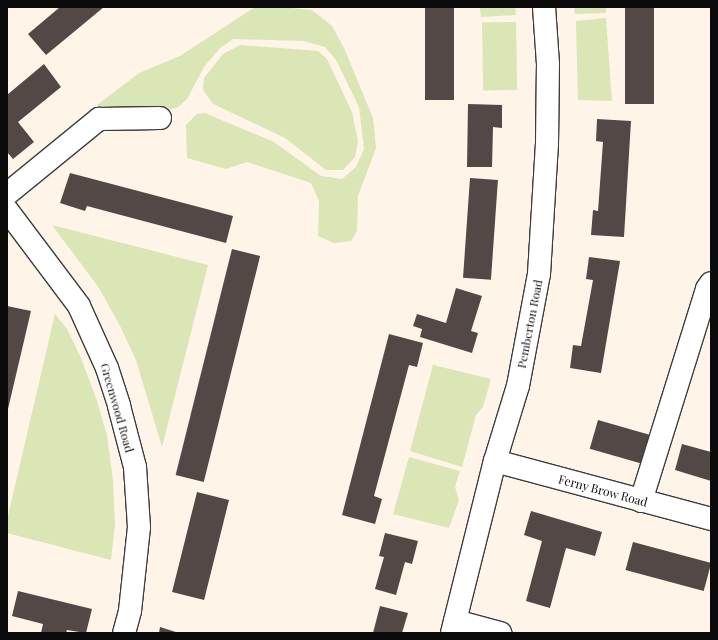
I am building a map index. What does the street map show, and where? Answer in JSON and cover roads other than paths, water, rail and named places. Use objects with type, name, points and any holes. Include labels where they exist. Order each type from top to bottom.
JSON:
[{"type":"street","name":"Pemberton Road","points":[[453,627],[495,461],[518,386],[539,274],[547,144],[548,64],[544,7]]},
{"type":"street","points":[[7,194],[99,119],[160,118]]},
{"type":"street","name":"Greenwood Road","points":[[7,210],[79,306],[107,368],[119,406],[135,467],[139,527],[130,611],[124,633]]},
{"type":"street","points":[[641,501],[707,289],[711,283]]},
{"type":"street","name":"Ferny Brow Road","points":[[495,461],[711,519]]},
{"type":"street","points":[[453,627],[500,633]]}]
